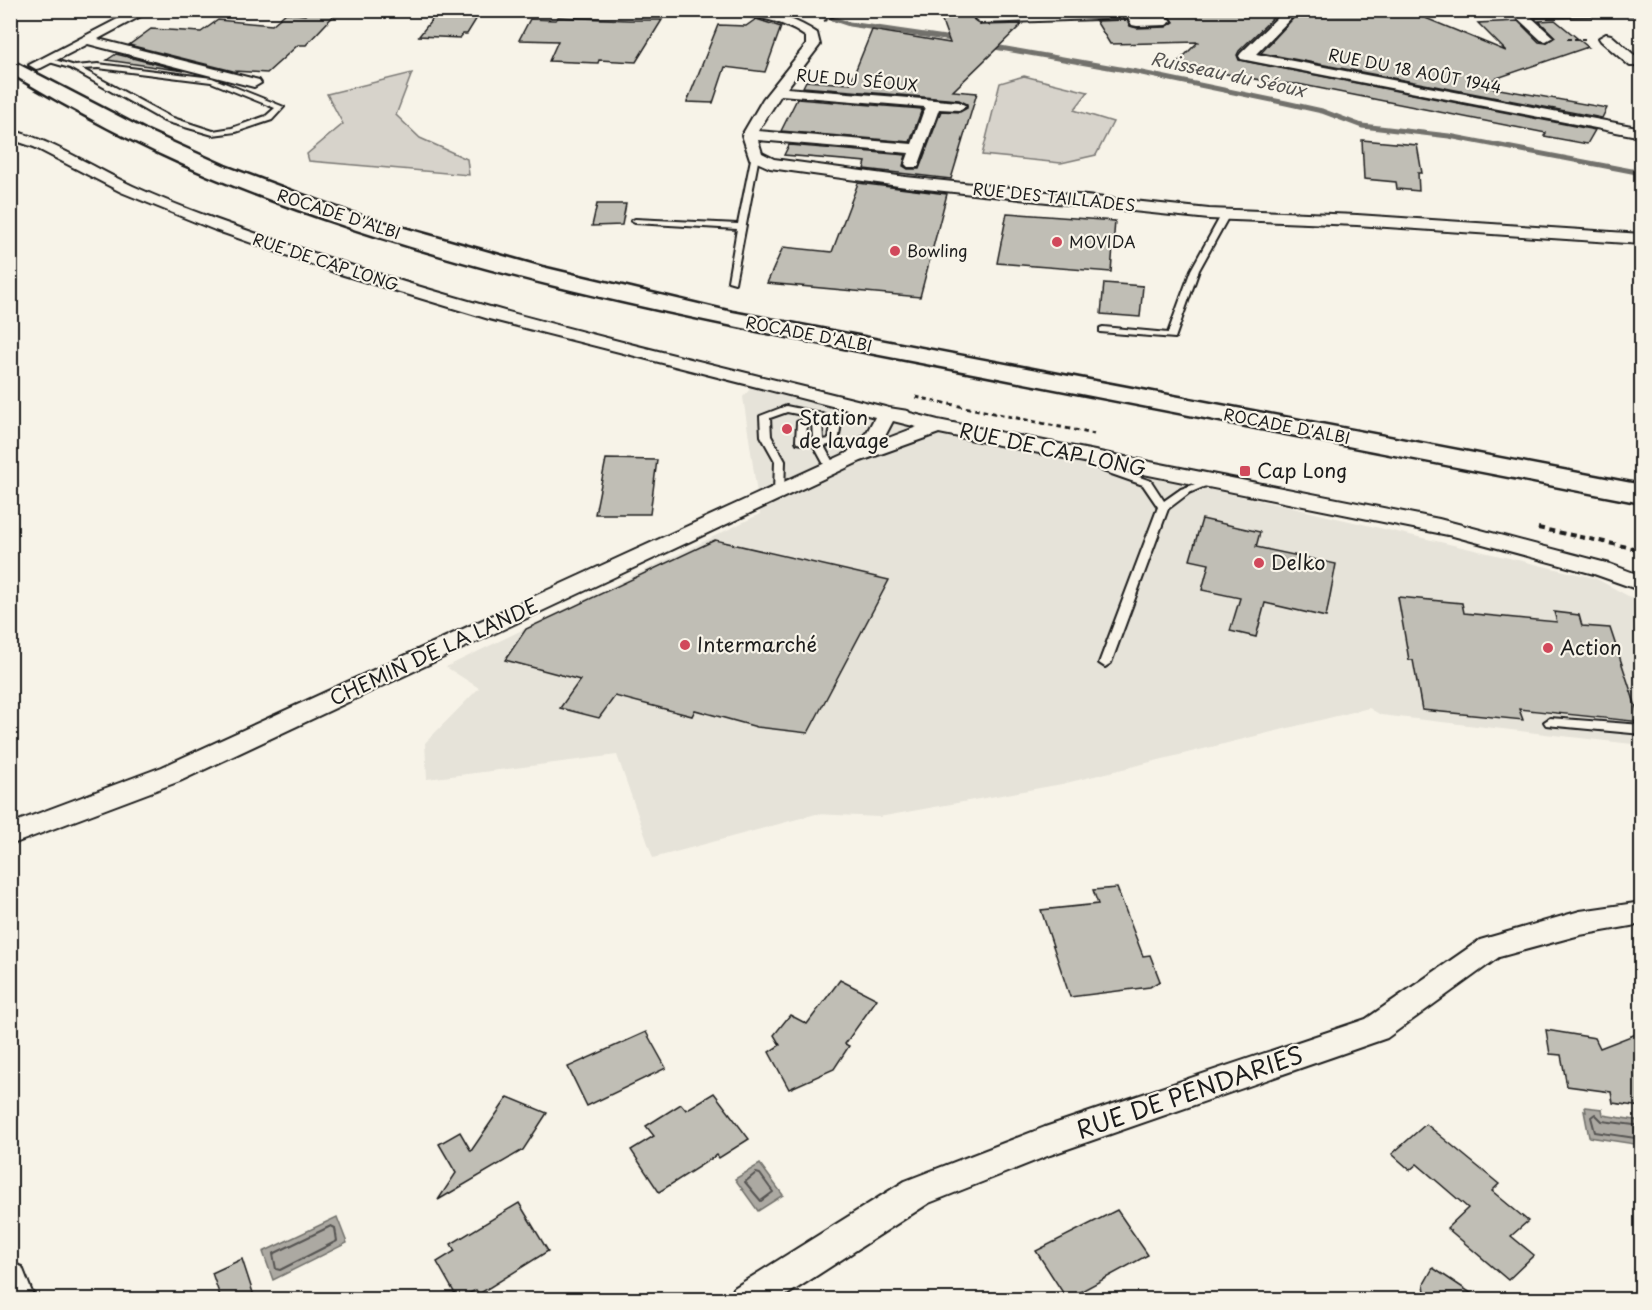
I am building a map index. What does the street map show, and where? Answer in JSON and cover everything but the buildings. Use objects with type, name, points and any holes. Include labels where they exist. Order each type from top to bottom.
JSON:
[{"type":"highway","name":"ROCADE D'ALBI","points":[[10,65],[123,128],[216,170],[353,220],[472,256],[732,319],[1641,494]]},
{"type":"highway","name":"ROCADE D'ALBI","points":[[10,86],[102,138],[201,183],[260,206],[454,269],[573,301],[725,336],[1641,514]]},
{"type":"street","points":[[42,62],[146,10]]},
{"type":"street","points":[[674,10],[759,14],[782,18],[804,28],[812,36],[813,45],[794,66],[778,92],[768,102],[749,135],[755,156]]},
{"type":"street","name":"RUE DU 18 AOÛT 1944","points":[[1293,10],[1246,56],[1641,133]]},
{"type":"street","points":[[1517,12],[1641,10]]},
{"type":"street","points":[[981,19],[1131,12],[1137,22],[1166,21]]},
{"type":"street","points":[[1517,12],[1546,37]]},
{"type":"street","points":[[1606,38],[1639,63]]},
{"type":"street","points":[[86,40],[254,83]]},
{"type":"street","name":"RUE DU SÉOUX","points":[[778,92],[959,106]]},
{"type":"street","name":"RUE DU SÉOUX","points":[[906,182],[933,104]]},
{"type":"street","name":"RUE DE CAP LONG","points":[[10,134],[39,144],[127,189],[211,223],[343,270],[495,315],[886,414],[933,421],[1084,456],[1454,530]]},
{"type":"street","points":[[749,135],[918,149]]},
{"type":"street","name":"RUE DES TAILLADES","points":[[755,156],[770,163],[906,182],[1226,214],[1358,220],[1641,239]]},
{"type":"street","name":"RUE DE CAP LONG","points":[[654,354],[852,395],[1454,530],[1602,569],[1641,584]]},
{"type":"street","points":[[852,395],[933,421],[1022,437],[1059,441]]},
{"type":"street","name":"CHEMIN DE LA LANDE","points":[[854,457],[876,435],[886,414]]},
{"type":"street","name":"CHEMIN DE LA LANDE","points":[[10,835],[171,774],[933,421]]},
{"type":"street","name":"RUE DE PENDARIES","points":[[747,1299],[917,1192],[1045,1142],[1376,1029],[1490,948],[1580,923],[1641,913]]},
{"type":"street","points":[[10,1279],[17,1299]]},
{"type":"lane","points":[[42,62],[74,68],[98,66],[212,80],[280,108],[269,118],[233,130],[213,133],[167,119],[74,68]]},
{"type":"lane","points":[[732,281],[755,156]]},
{"type":"lane","points":[[1103,330],[1172,336],[1195,270],[1226,214]]},
{"type":"lane","points":[[635,221],[742,227]]},
{"type":"lane","points":[[779,492],[780,461],[766,436],[765,416],[786,409],[818,415],[836,423],[834,441],[818,444],[801,441],[802,422],[818,415]]},
{"type":"lane","points":[[818,415],[818,444],[831,468]]},
{"type":"lane","points":[[1084,456],[1107,469],[1147,483],[1163,507]]},
{"type":"lane","points":[[1105,663],[1163,507],[1185,491],[1210,482]]},
{"type":"lane","points":[[1550,722],[1641,730]]},
{"type":"path","points":[[830,19],[848,10]]},
{"type":"path","points":[[1546,37],[1606,38]]},
{"type":"path","points":[[913,397],[1104,436]]},
{"type":"path","points":[[1531,526],[1641,550]]},
{"type":"shaded area","points":[[412,73],[396,115],[420,138],[467,159],[469,175],[309,161],[307,154],[343,124],[327,94]]},
{"type":"shaded area","points":[[1024,76],[1088,92],[1074,110],[1113,122],[1096,155],[1061,163],[982,155],[1000,83]]},
{"type":"shaded area","points":[[751,388],[1289,507],[1595,578],[1641,603],[1641,745],[1381,715],[1369,708],[1062,784],[879,817],[816,814],[653,858],[617,755],[427,779],[425,743],[479,688],[446,667],[760,514],[743,397]]},
{"type":"water","points":[[1585,1107],[1602,1109],[1603,1115],[1641,1121],[1641,1145],[1589,1137]]},
{"type":"water","points":[[760,1164],[783,1195],[758,1211],[735,1179]]},
{"type":"water","points":[[337,1217],[347,1243],[273,1280],[263,1252]]},
{"type":"waterway","name":"Ruisseau du Séoux","points":[[807,10],[849,24],[959,40]]},
{"type":"waterway","name":"Ruisseau du Séoux","points":[[989,46],[1137,72],[1286,103],[1322,111],[1362,126],[1449,136],[1642,173]]},
{"type":"tunnel","points":[[10,78],[36,65]]},
{"type":"place","name":"MOVIDA","points":[[1057,242]]},
{"type":"place","name":"Bowling","points":[[895,251]]},
{"type":"place","name":"Station de lavage","points":[[787,429]]},
{"type":"place","name":"Cap Long","points":[[1245,471]]},
{"type":"place","name":"Delko","points":[[1259,563]]},
{"type":"place","name":"Intermarché","points":[[685,645]]},
{"type":"place","name":"Action","points":[[1548,648]]}]
